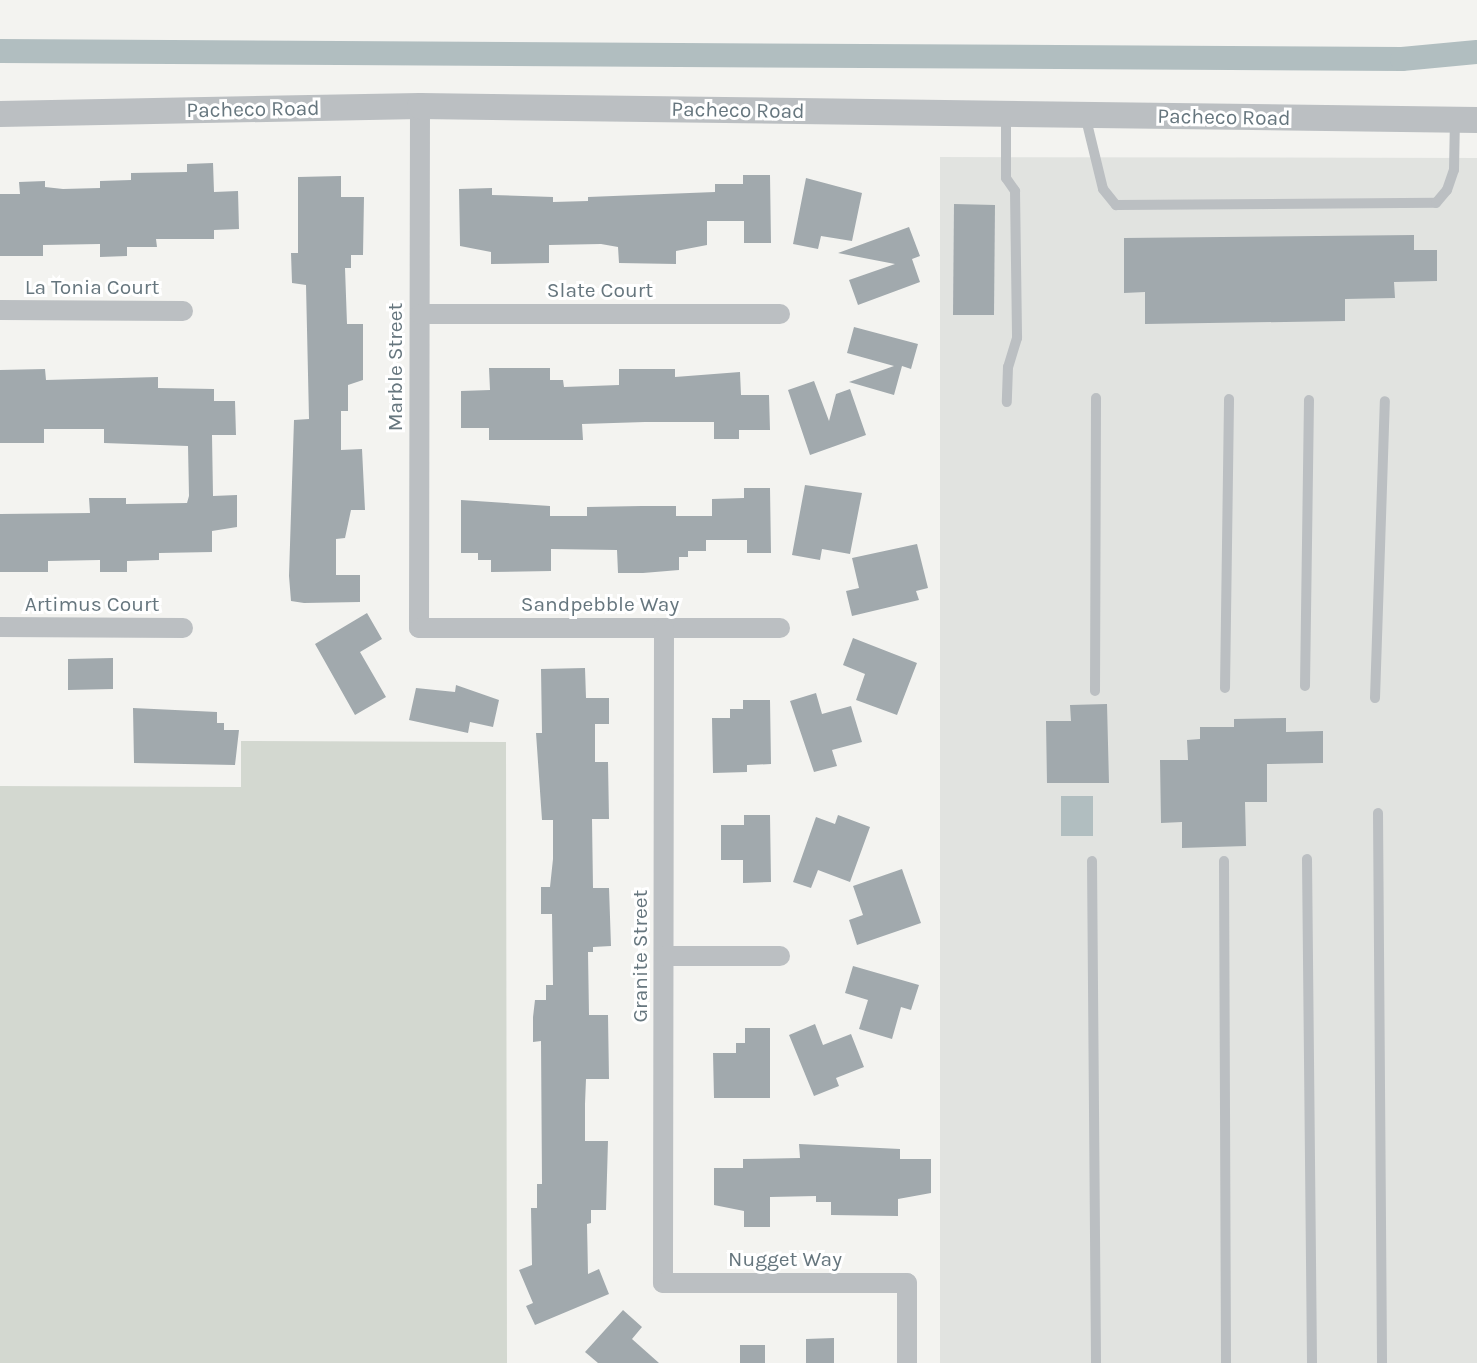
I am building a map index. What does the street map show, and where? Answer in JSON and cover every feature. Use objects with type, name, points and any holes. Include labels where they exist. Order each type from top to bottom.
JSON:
[{"type":"street","name":"Pacheco Road","points":[[0,114],[420,106],[1466,120]]},
{"type":"street","name":"Marble Street","points":[[419,628],[420,106]]},
{"type":"street","name":"La Tonia Court","points":[[0,310],[183,311]]},
{"type":"street","name":"Slate Court","points":[[420,314],[780,314]]},
{"type":"street","name":"Artimus Court","points":[[0,627],[183,628]]},
{"type":"street","name":"Sandpebble Way","points":[[419,628],[780,628]]},
{"type":"street","name":"Granite Street","points":[[663,1283],[664,628]]},
{"type":"street","points":[[664,956],[780,956]]},
{"type":"street","name":"Nugget Way","points":[[663,1283],[907,1283],[907,1363]]},
{"type":"lane","points":[[1006,114],[1006,178],[1016,191],[1017,338],[1008,367],[1007,402]]},
{"type":"lane","points":[[1085,115],[1103,189],[1116,205],[1436,203],[1447,190],[1466,120]]},
{"type":"lane","points":[[1095,691],[1096,398]]},
{"type":"lane","points":[[1225,688],[1229,399]]},
{"type":"lane","points":[[1305,686],[1309,400]]},
{"type":"lane","points":[[1375,698],[1385,401]]},
{"type":"lane","points":[[1378,813],[1382,1363]]},
{"type":"lane","points":[[1307,859],[1312,1363]]},
{"type":"lane","points":[[1092,861],[1096,1363]]},
{"type":"lane","points":[[1224,861],[1226,1363]]},
{"type":"shaded area","points":[[940,157],[1477,158],[1477,1363],[940,1363]]},
{"type":"shaded area","points":[[241,741],[506,742],[507,1363],[0,1363],[0,786],[241,787]]},
{"type":"shaded area","points":[[1061,796],[1093,796],[1093,836],[1061,836]]},
{"type":"building","points":[[213,163],[214,192],[238,191],[239,229],[214,230],[214,239],[156,239],[157,247],[127,247],[127,256],[100,257],[100,244],[43,245],[43,256],[0,256],[0,194],[20,194],[19,182],[45,181],[45,187],[63,189],[100,188],[100,181],[131,180],[131,173],[187,172],[187,164]]},
{"type":"building","points":[[743,175],[770,175],[771,243],[744,243],[744,221],[707,221],[707,245],[676,251],[676,264],[619,263],[618,247],[601,244],[549,245],[549,263],[491,264],[491,252],[460,246],[459,189],[492,188],[492,195],[553,197],[553,202],[588,201],[588,197],[715,192],[715,184],[743,184]]},
{"type":"building","points":[[341,176],[341,197],[364,197],[363,255],[351,255],[351,268],[345,268],[347,324],[363,324],[363,380],[348,385],[348,411],[341,411],[341,450],[362,449],[365,510],[351,510],[345,538],[336,539],[336,575],[360,575],[360,602],[304,603],[291,601],[289,576],[294,420],[309,419],[306,285],[292,283],[291,253],[298,253],[298,177]]},
{"type":"building","points":[[806,178],[862,193],[852,241],[821,236],[818,249],[793,244]]},
{"type":"building","points":[[954,204],[995,205],[994,315],[953,315]]},
{"type":"building","points":[[909,227],[920,256],[912,259],[920,282],[858,305],[849,280],[895,264],[838,253]]},
{"type":"building","points":[[1414,235],[1414,250],[1437,250],[1437,281],[1394,282],[1395,298],[1345,299],[1345,321],[1145,324],[1145,292],[1124,293],[1124,238]]},
{"type":"building","points":[[854,327],[918,344],[911,369],[902,366],[894,395],[849,382],[894,366],[847,353]]},
{"type":"building","points":[[489,368],[550,368],[550,380],[563,380],[564,387],[619,385],[619,369],[675,369],[675,377],[740,372],[741,395],[769,395],[770,430],[739,430],[739,439],[714,439],[714,422],[582,424],[583,440],[489,440],[489,428],[461,428],[461,391],[490,390]]},
{"type":"building","points":[[45,369],[46,380],[158,377],[158,388],[214,389],[214,401],[235,401],[236,435],[212,435],[213,496],[237,495],[237,527],[212,531],[212,552],[159,553],[159,560],[127,561],[127,572],[100,572],[100,560],[48,561],[48,572],[0,572],[0,514],[90,513],[89,498],[126,498],[126,504],[187,503],[189,496],[188,446],[104,443],[104,429],[44,429],[44,443],[0,443],[0,370]]},
{"type":"building","points":[[814,381],[829,421],[836,394],[850,389],[866,435],[810,455],[788,390]]},
{"type":"building","points":[[805,485],[862,493],[850,554],[822,549],[820,560],[792,555]]},
{"type":"building","points":[[744,488],[770,488],[771,553],[747,553],[747,540],[706,540],[706,551],[688,551],[688,557],[679,557],[679,570],[618,573],[617,550],[551,549],[551,571],[491,572],[491,560],[478,560],[478,553],[461,553],[461,500],[550,506],[550,516],[587,516],[587,507],[676,506],[676,516],[712,516],[712,499],[744,498]]},
{"type":"building","points":[[917,544],[928,588],[916,591],[919,600],[852,616],[846,591],[859,588],[852,558]]},
{"type":"building","points":[[367,613],[382,639],[360,652],[386,697],[355,715],[315,644]]},
{"type":"building","points":[[853,638],[917,663],[897,715],[856,700],[865,674],[843,665]]},
{"type":"building","points":[[113,658],[113,689],[68,690],[68,659]]},
{"type":"building","points":[[585,668],[586,698],[609,698],[609,724],[595,724],[595,762],[608,762],[609,819],[592,819],[593,888],[609,888],[611,946],[593,947],[593,952],[588,952],[589,1015],[608,1015],[609,1079],[586,1079],[585,1141],[608,1141],[606,1210],[591,1210],[591,1223],[587,1224],[588,1274],[599,1269],[609,1294],[535,1325],[526,1306],[533,1303],[519,1270],[532,1265],[531,1208],[537,1208],[537,1184],[542,1184],[541,1041],[533,1042],[535,1000],[546,1000],[546,985],[553,985],[552,914],[541,914],[541,887],[550,887],[553,820],[542,820],[536,733],[542,733],[541,669]]},
{"type":"building","points":[[456,685],[499,700],[493,727],[470,722],[468,733],[409,720],[416,688],[455,692]]},
{"type":"building","points":[[816,693],[822,714],[851,706],[862,742],[832,750],[837,766],[814,772],[790,701]]},
{"type":"building","points":[[743,700],[770,700],[771,764],[747,765],[747,772],[713,773],[712,718],[730,718],[730,709],[743,709]]},
{"type":"building","points":[[1107,704],[1109,783],[1047,783],[1046,721],[1071,721],[1070,705]]},
{"type":"building","points":[[133,708],[217,712],[217,723],[224,723],[224,730],[239,730],[235,765],[134,763]]},
{"type":"building","points":[[1286,718],[1286,732],[1323,731],[1323,763],[1267,764],[1267,802],[1245,802],[1246,846],[1182,848],[1182,822],[1161,823],[1160,760],[1188,760],[1187,740],[1200,739],[1200,727],[1234,727],[1234,719]]},
{"type":"building","points":[[744,815],[770,815],[771,882],[743,883],[743,860],[721,860],[721,825],[744,825]]},
{"type":"building","points":[[838,815],[870,827],[850,882],[818,870],[811,888],[793,882],[816,817],[835,824]]},
{"type":"building","points":[[902,869],[921,923],[857,945],[849,920],[863,915],[853,886]]},
{"type":"building","points":[[853,966],[919,985],[911,1010],[901,1007],[892,1039],[859,1029],[868,1000],[845,993]]},
{"type":"building","points":[[815,1024],[823,1045],[851,1034],[864,1067],[836,1078],[839,1086],[814,1096],[789,1035]]},
{"type":"building","points":[[745,1028],[770,1028],[770,1098],[714,1098],[713,1053],[736,1053],[736,1043],[745,1043]]},
{"type":"building","points":[[799,1144],[900,1149],[900,1159],[931,1159],[931,1193],[898,1199],[898,1216],[831,1215],[831,1202],[816,1202],[816,1196],[770,1197],[770,1227],[744,1227],[744,1211],[714,1205],[714,1168],[743,1168],[743,1159],[800,1158]]},
{"type":"building","points":[[623,1310],[642,1327],[632,1339],[659,1363],[598,1363],[585,1352]]},
{"type":"building","points":[[834,1338],[834,1363],[806,1363],[806,1339]]},
{"type":"building","points":[[740,1345],[765,1345],[765,1363],[740,1363]]},
{"type":"waterway","points":[[0,51],[1402,59],[1477,52]]}]
